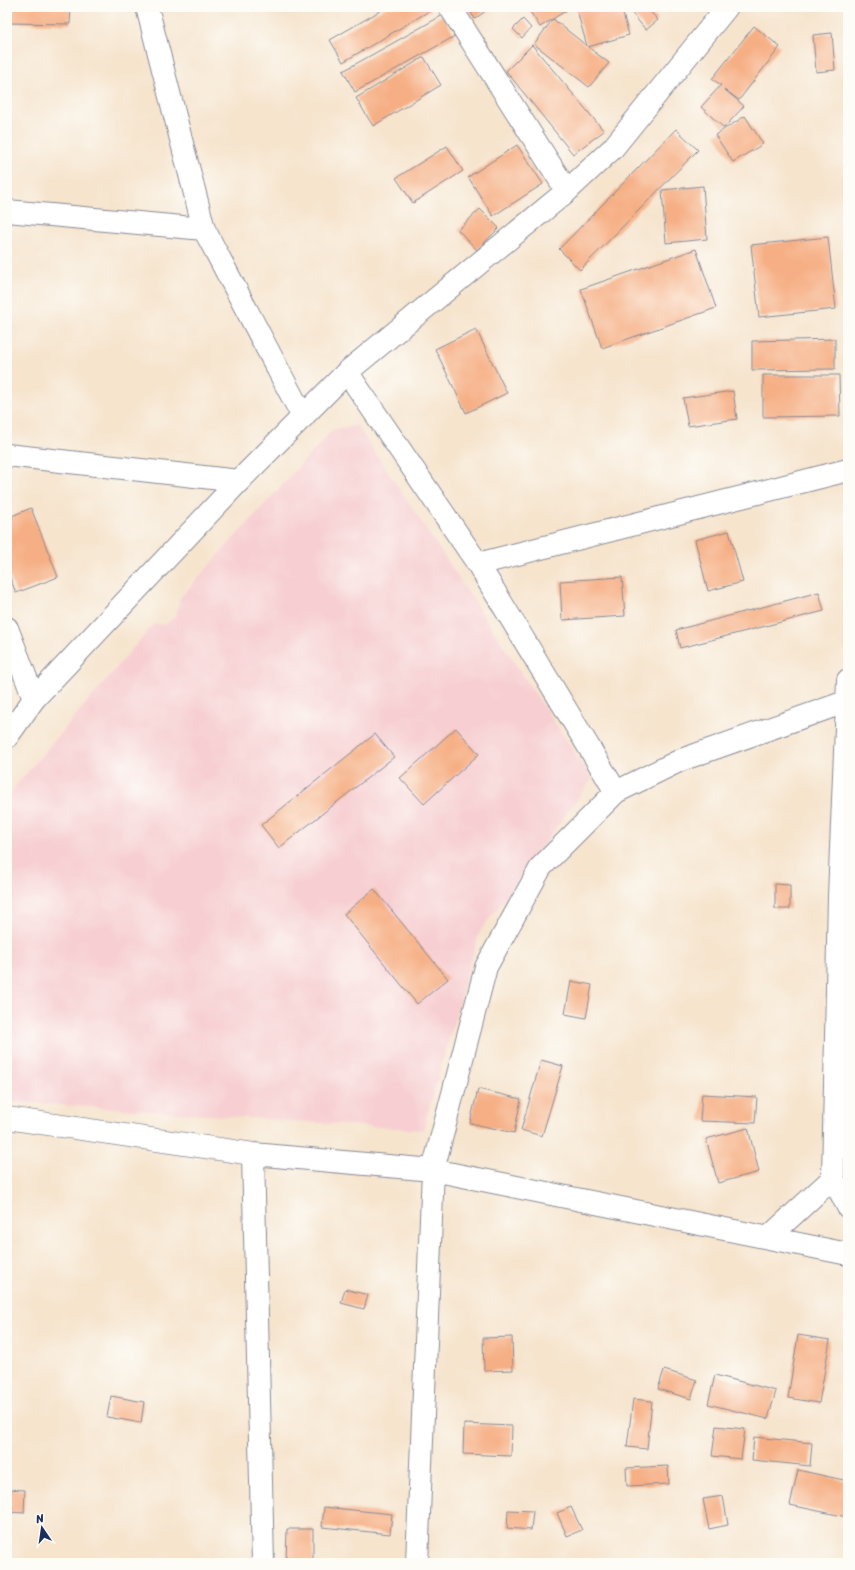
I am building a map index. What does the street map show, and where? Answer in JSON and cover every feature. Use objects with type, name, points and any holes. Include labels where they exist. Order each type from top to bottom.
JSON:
[{"type":"street","points":[[147,7],[204,229],[303,417]]},
{"type":"street","points":[[450,7],[567,191]]},
{"type":"street","points":[[7,737],[34,699],[239,481],[347,372],[567,191],[612,148],[727,7]]},
{"type":"street","points":[[7,210],[204,229]]},
{"type":"street","points":[[347,372],[478,564],[616,792]]},
{"type":"street","points":[[7,455],[239,481]]},
{"type":"street","points":[[478,564],[848,470]]},
{"type":"street","points":[[7,628],[34,699]]},
{"type":"street","points":[[417,1563],[433,1170],[486,967],[541,867],[616,792],[681,760],[848,694],[839,896],[842,1077],[833,1178],[848,1207]]},
{"type":"street","points":[[7,1118],[254,1154],[433,1170],[848,1254]]},
{"type":"street","points":[[254,1154],[263,1563]]},
{"type":"street","points":[[769,1237],[833,1178]]},
{"type":"shaded area","points":[[357,425],[592,779],[479,933],[423,1130],[7,1101],[7,796],[154,624],[165,625],[176,616],[180,598],[332,430]]},
{"type":"building","points":[[7,7],[71,7],[70,24],[7,23]]},
{"type":"building","points":[[387,7],[429,7],[431,10],[343,62],[330,40]]},
{"type":"building","points":[[467,7],[491,7],[475,19]]},
{"type":"building","points":[[527,7],[565,7],[567,10],[540,27]]},
{"type":"building","points":[[576,7],[621,7],[629,35],[588,47],[609,63],[589,87],[534,44],[553,19],[587,46]]},
{"type":"building","points":[[636,7],[646,7],[658,20],[646,30],[630,11]]},
{"type":"building","points":[[443,15],[455,36],[355,92],[343,71]]},
{"type":"building","points":[[523,19],[531,28],[522,38],[513,29]]},
{"type":"building","points":[[754,26],[780,47],[739,100],[724,89],[744,106],[724,128],[701,107],[721,85],[712,79]]},
{"type":"building","points":[[832,33],[835,70],[816,72],[813,35]]},
{"type":"building","points":[[532,45],[604,131],[573,154],[506,71]]},
{"type":"building","points":[[424,57],[441,85],[373,126],[356,98]]},
{"type":"building","points":[[745,116],[763,144],[733,162],[715,135]]},
{"type":"building","points":[[676,129],[698,150],[580,270],[559,249]]},
{"type":"building","points":[[517,145],[543,184],[493,216],[468,177]]},
{"type":"building","points":[[447,146],[463,171],[413,203],[396,178]]},
{"type":"building","points":[[703,186],[707,239],[666,243],[662,190]]},
{"type":"building","points":[[480,209],[499,228],[477,250],[458,230]]},
{"type":"building","points":[[828,237],[836,309],[759,317],[751,245]]},
{"type":"building","points":[[696,249],[716,308],[602,348],[581,289]]},
{"type":"building","points":[[476,329],[507,393],[466,413],[435,349]]},
{"type":"building","points":[[835,339],[835,369],[752,370],[752,341]]},
{"type":"building","points":[[763,375],[839,375],[840,416],[763,417]]},
{"type":"building","points":[[733,391],[737,419],[688,426],[683,398]]},
{"type":"building","points":[[31,508],[58,577],[16,593],[7,570],[7,518]]},
{"type":"building","points":[[729,531],[743,582],[708,591],[695,540]]},
{"type":"building","points":[[622,577],[625,616],[562,620],[560,581]]},
{"type":"building","points":[[819,592],[824,611],[680,648],[676,630]]},
{"type":"building","points":[[456,728],[479,754],[424,804],[400,778]]},
{"type":"building","points":[[375,734],[394,757],[279,848],[261,825]]},
{"type":"building","points":[[775,884],[790,885],[790,909],[775,909]]},
{"type":"building","points":[[374,889],[448,979],[417,1004],[344,914]]},
{"type":"building","points":[[571,981],[592,985],[586,1018],[565,1014]]},
{"type":"building","points":[[541,1060],[563,1066],[542,1136],[521,1130]]},
{"type":"building","points":[[478,1089],[521,1099],[514,1133],[470,1123]]},
{"type":"building","points":[[702,1094],[757,1097],[755,1123],[700,1121]]},
{"type":"building","points":[[748,1128],[759,1172],[718,1183],[706,1139]]},
{"type":"building","points":[[345,1289],[368,1295],[364,1309],[341,1303]]},
{"type":"building","points":[[798,1335],[830,1340],[819,1403],[788,1398]]},
{"type":"building","points":[[512,1337],[513,1370],[484,1371],[483,1338]]},
{"type":"building","points":[[664,1370],[697,1380],[691,1399],[658,1389]]},
{"type":"building","points":[[715,1375],[776,1391],[768,1419],[708,1404]]},
{"type":"building","points":[[111,1396],[144,1402],[141,1423],[107,1417]]},
{"type":"building","points":[[633,1399],[652,1401],[647,1449],[627,1447]]},
{"type":"building","points":[[464,1424],[512,1426],[511,1456],[463,1454]]},
{"type":"building","points":[[716,1426],[745,1429],[741,1459],[712,1456]]},
{"type":"building","points":[[754,1437],[812,1443],[810,1466],[752,1460]]},
{"type":"building","points":[[668,1466],[669,1484],[627,1486],[626,1468]]},
{"type":"building","points":[[798,1470],[848,1481],[847,1517],[790,1505]]},
{"type":"building","points":[[7,1489],[25,1490],[24,1513],[7,1512]]},
{"type":"building","points":[[723,1496],[728,1525],[709,1529],[703,1499]]},
{"type":"building","points":[[324,1507],[392,1514],[390,1534],[322,1527]]},
{"type":"building","points":[[571,1507],[582,1530],[567,1536],[557,1513]]},
{"type":"building","points":[[508,1510],[533,1511],[531,1530],[507,1528]]},
{"type":"building","points":[[287,1529],[313,1529],[313,1563],[286,1563]]}]
